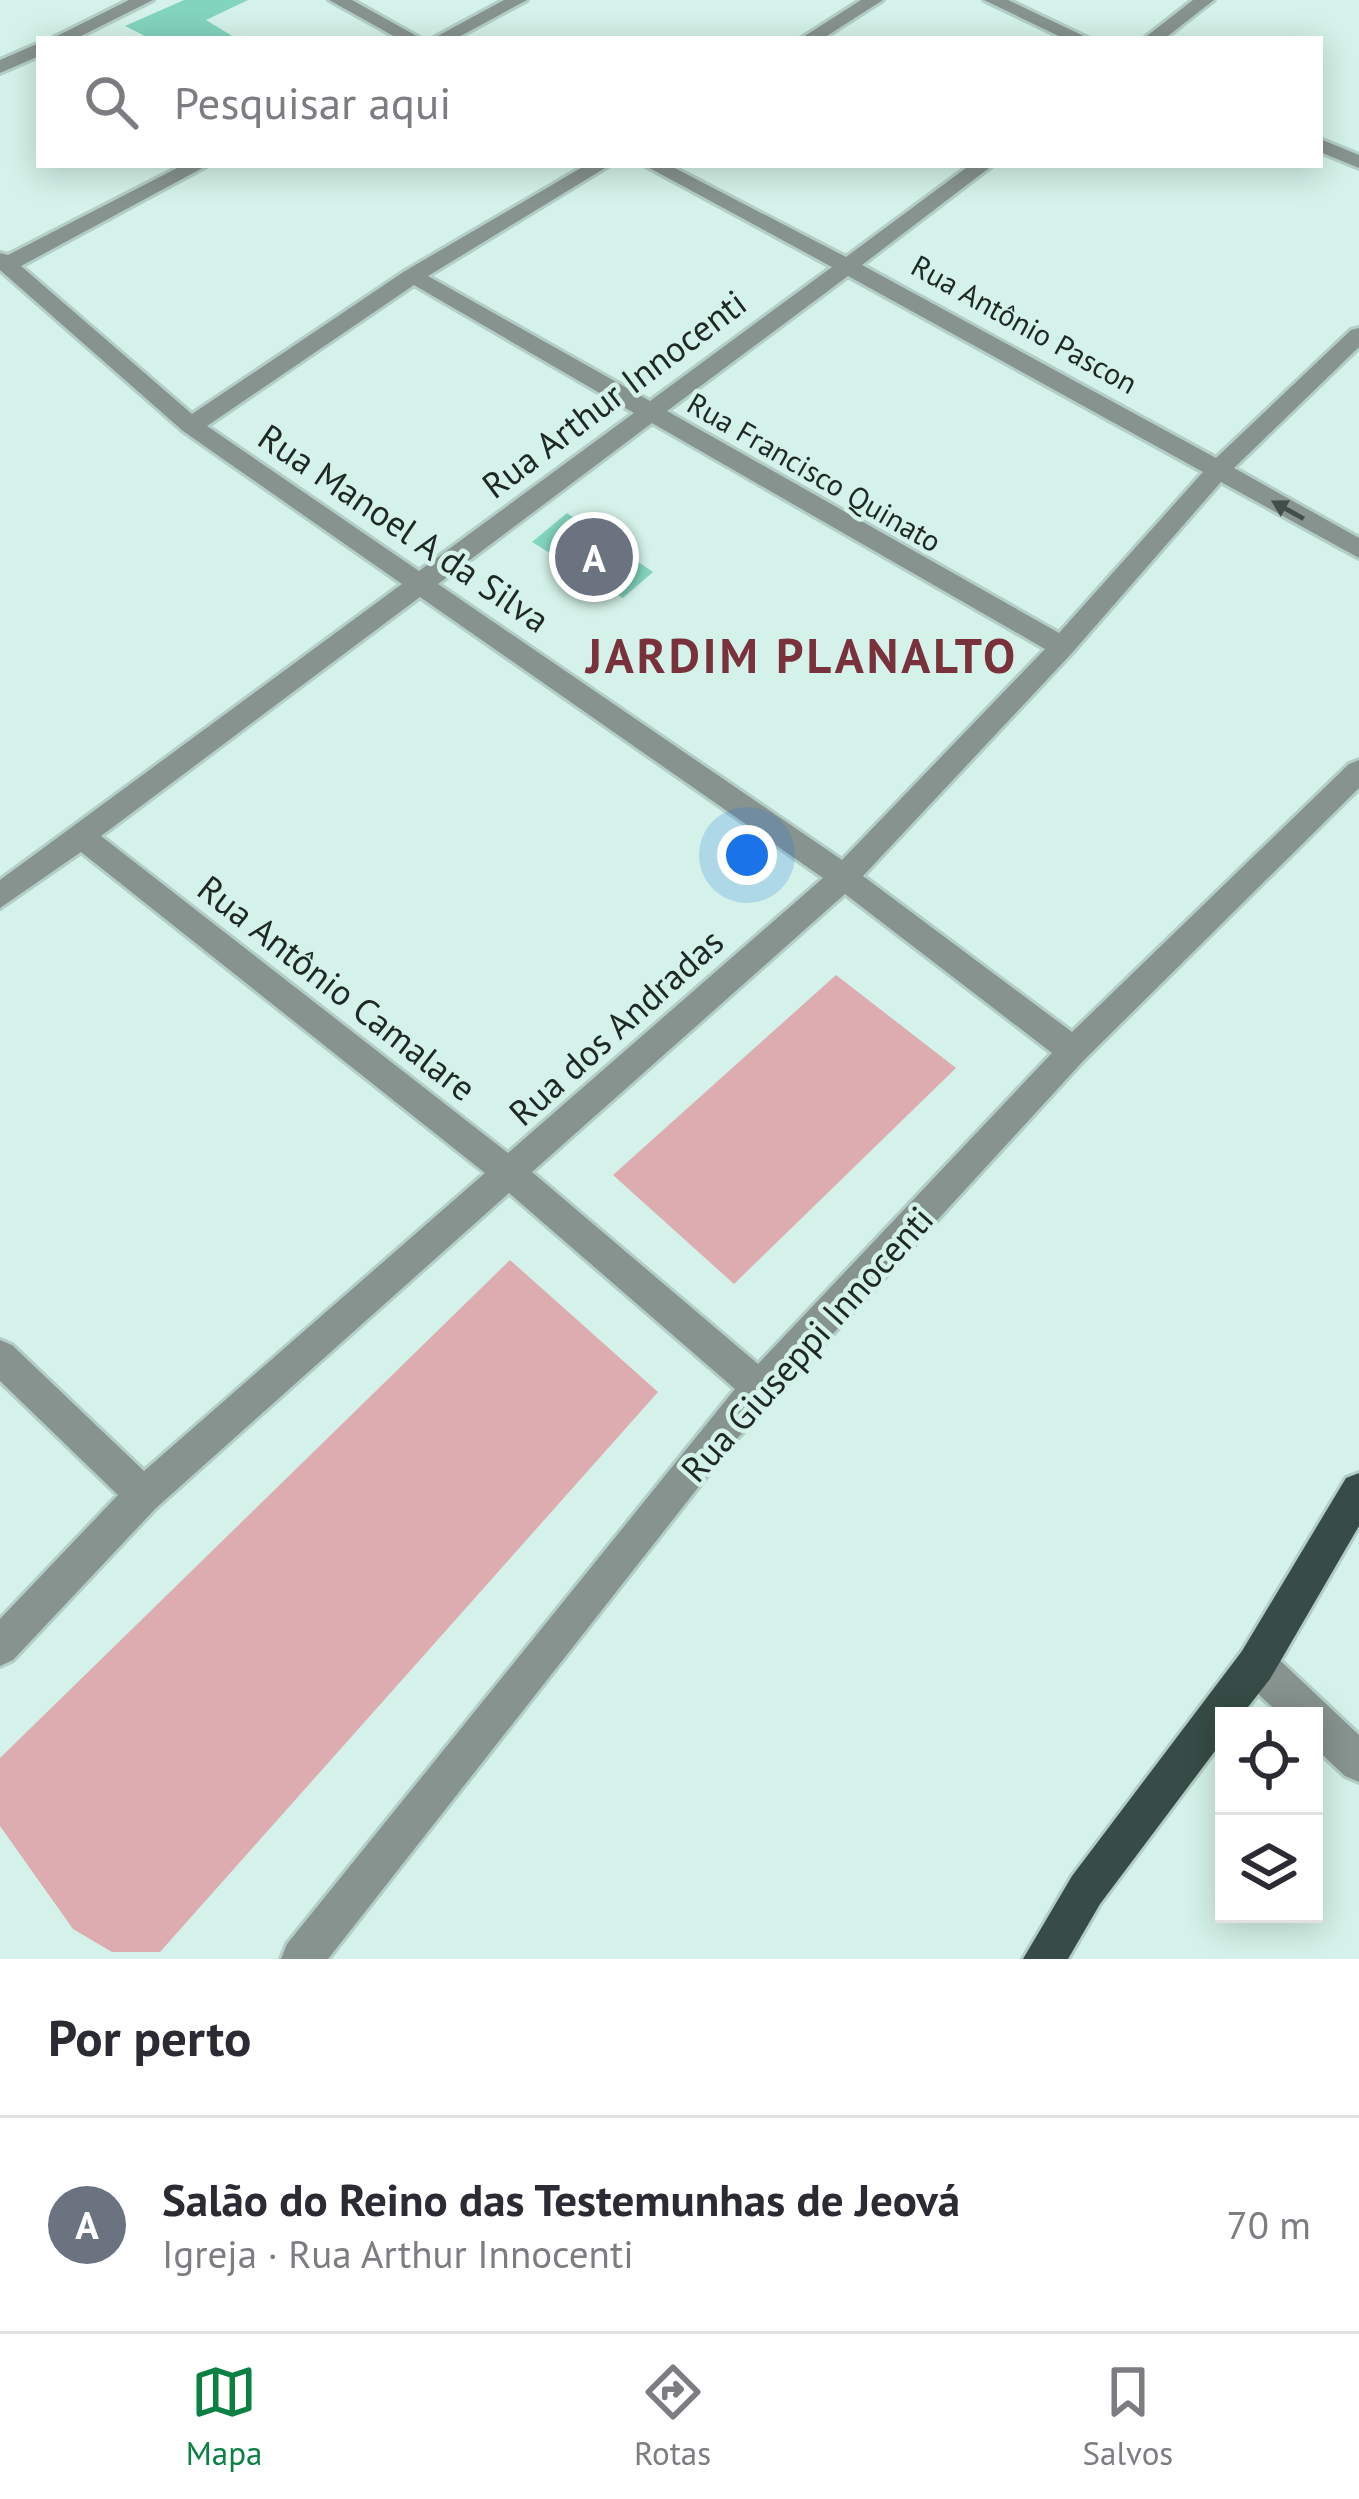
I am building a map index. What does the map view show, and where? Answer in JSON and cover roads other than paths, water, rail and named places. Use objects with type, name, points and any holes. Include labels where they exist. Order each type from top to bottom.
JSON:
[{"type":"main road","points":[[1044,1959],[1086,1890],[1256,1665],[1359,1491]]},
{"type":"main road","points":[[1063,1959],[1086,1890]]},
{"type":"street","points":[[66,36],[144,0]]},
{"type":"street","points":[[338,0],[407,36]]},
{"type":"street","points":[[447,36],[518,0]]},
{"type":"street","points":[[814,36],[874,0]]},
{"type":"street","points":[[993,0],[1075,36]]},
{"type":"street","points":[[1156,36],[1205,0]]},
{"type":"street","points":[[0,67],[36,50]]},
{"type":"street","points":[[1323,146],[1359,162]]},
{"type":"street","points":[[3,262],[192,168]]},
{"type":"street","points":[[191,426],[413,276],[595,168]]},
{"type":"street","name":"Rua Antônio Pascon","points":[[660,168],[1359,549]]},
{"type":"street","name":"Rua Arthur Innocenti","points":[[0,896],[979,168]]},
{"type":"street","name":"Rua Manoel A da Silva","points":[[3,262],[191,426],[844,877],[1073,1051]]},
{"type":"street","name":"Rua Francisco Quinato","points":[[413,276],[1062,647]]},
{"type":"street","name":"Rua dos Andradas","points":[[0,1647],[143,1495],[844,877],[1062,647],[1217,471],[1359,335]]},
{"type":"street","name":"Rua Giuseppi Innocenti","points":[[302,1959],[720,1431],[1073,1051],[1359,771]]},
{"type":"street","name":"Rua Antônio Camalare","points":[[81,836],[510,1173],[762,1390]]},
{"type":"street","points":[[0,1357],[143,1495]]},
{"type":"street","points":[[1256,1665],[1300,1707]]},
{"type":"street","points":[[1323,1728],[1359,1762]]},
{"type":"place","name":"Salão do Reino das Testemunhas de Jeová","points":[[594,557]]},
{"type":"district","name":"JARDIM PLANALTO","points":[[802,656]]}]
